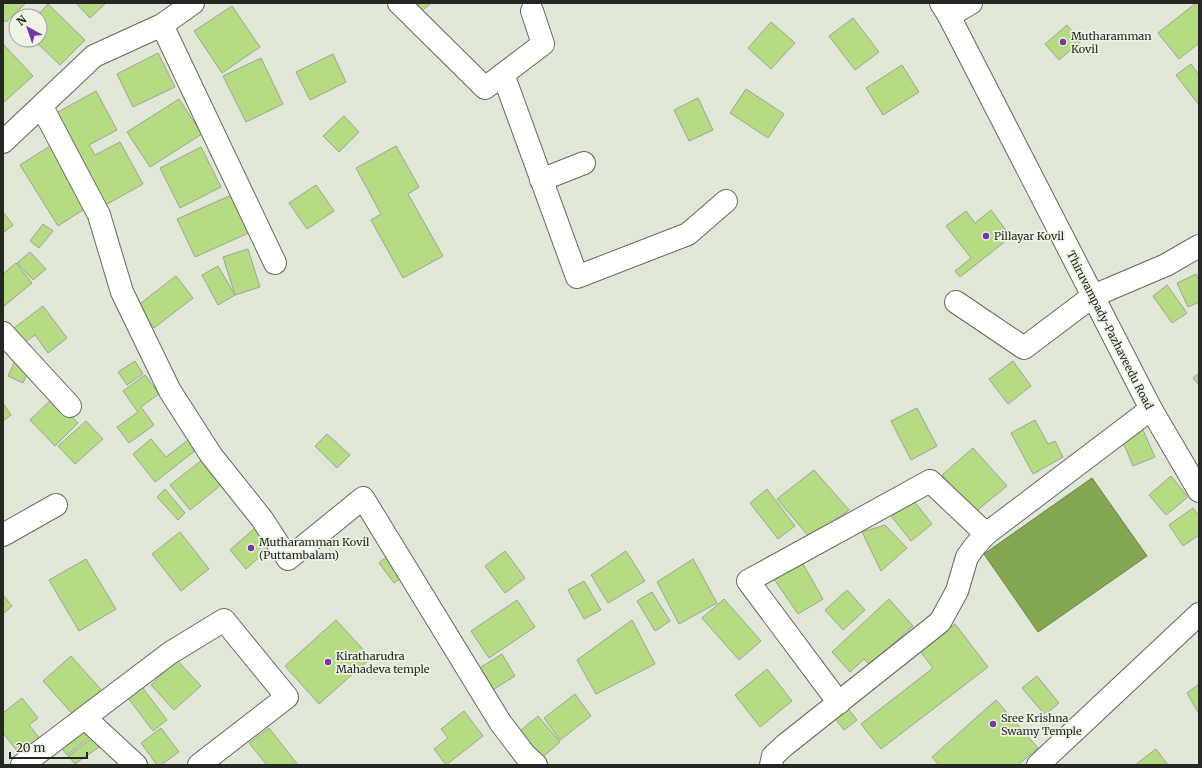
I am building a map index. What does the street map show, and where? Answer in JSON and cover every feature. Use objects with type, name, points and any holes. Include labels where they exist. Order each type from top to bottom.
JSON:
[{"type":"street","points":[[399,3],[485,88],[543,44],[532,11]]},
{"type":"street","points":[[945,10],[971,3]]},
{"type":"street","points":[[3,142],[42,107],[94,56],[162,25],[186,5]]},
{"type":"street","name":"Thiruvampady-Pazhaveedu Road","points":[[945,10],[1151,409],[1199,491]]},
{"type":"street","points":[[162,25],[275,263]]},
{"type":"street","points":[[503,74],[577,277],[688,234],[726,201]]},
{"type":"street","points":[[42,107],[99,215],[122,292],[170,391],[211,455],[262,519],[288,559],[363,498],[500,722],[525,755],[536,765]]},
{"type":"street","points":[[541,180],[584,163]]},
{"type":"street","points":[[956,302],[1024,348],[1093,296],[1166,265],[1199,246]]},
{"type":"street","points":[[3,332],[70,406]]},
{"type":"street","points":[[771,765],[773,756],[784,745],[940,622],[957,591],[967,558],[986,534],[1151,409]]},
{"type":"street","points":[[839,702],[748,581],[930,481],[986,534]]},
{"type":"street","points":[[3,535],[56,505]]},
{"type":"street","points":[[1038,765],[1199,614]]},
{"type":"street","points":[[22,765],[170,653],[224,620],[287,697],[199,765]]},
{"type":"street","points":[[85,718],[136,765]]},
{"type":"shaded area","points":[[1092,478],[1147,556],[1038,632],[984,554]]},
{"type":"building","points":[[3,3],[26,3],[21,8],[8,8],[8,20],[6,22],[3,19]]},
{"type":"building","points":[[76,3],[106,3],[90,18]]},
{"type":"building","points":[[414,3],[431,3],[422,11]]},
{"type":"building","points":[[1196,3],[1199,3],[1199,43],[1179,59],[1158,33]]},
{"type":"building","points":[[48,4],[85,40],[60,65],[42,48],[48,48],[48,8],[44,8]]},
{"type":"building","points":[[232,6],[260,47],[222,73],[194,31]]},
{"type":"building","points":[[853,18],[879,52],[855,70],[829,36]]},
{"type":"building","points":[[771,22],[795,43],[771,69],[748,48]]},
{"type":"building","name":"Mutharamman Kovil","points":[[1067,25],[1081,41],[1059,60],[1045,44]]},
{"type":"building","points":[[3,44],[33,76],[3,103]]},
{"type":"building","points":[[158,53],[175,87],[133,107],[117,74]]},
{"type":"building","points":[[333,54],[346,82],[310,100],[296,72]]},
{"type":"building","points":[[261,58],[283,104],[246,122],[223,76]]},
{"type":"building","points":[[1191,64],[1199,75],[1199,105],[1176,75]]},
{"type":"building","points":[[902,65],[919,92],[883,115],[866,88]]},
{"type":"building","points":[[746,89],[784,114],[768,138],[730,113]]},
{"type":"building","points":[[96,91],[117,130],[89,145],[95,155],[120,142],[143,184],[100,208],[51,116]]},
{"type":"building","points":[[698,98],[713,130],[689,141],[674,110]]},
{"type":"building","points":[[179,99],[202,134],[150,167],[127,132]]},
{"type":"building","points":[[344,116],[359,132],[339,152],[323,136]]},
{"type":"building","points":[[53,144],[89,206],[58,226],[20,165]]},
{"type":"building","points":[[396,146],[419,187],[408,194],[443,256],[403,278],[371,220],[381,214],[356,168]]},
{"type":"building","points":[[201,147],[221,187],[180,208],[160,168]]},
{"type":"building","points":[[316,185],[334,211],[307,229],[289,203]]},
{"type":"building","points":[[236,193],[253,231],[195,257],[177,219]]},
{"type":"building","points":[[991,210],[1011,237],[960,277],[955,271],[971,258],[946,226],[966,211],[975,223]]},
{"type":"building","points":[[3,212],[13,225],[3,233]]},
{"type":"building","points":[[43,224],[53,231],[39,248],[30,241]]},
{"type":"building","points":[[248,249],[260,287],[235,295],[223,257]]},
{"type":"building","points":[[30,252],[46,269],[33,280],[17,263]]},
{"type":"building","points":[[16,263],[32,283],[3,307],[3,274]]},
{"type":"building","points":[[218,266],[235,295],[218,305],[202,275]]},
{"type":"building","points":[[1196,274],[1199,280],[1199,302],[1188,307],[1177,283]]},
{"type":"building","points":[[176,276],[193,298],[154,328],[137,306]]},
{"type":"building","points":[[1167,285],[1187,313],[1172,323],[1153,296]]},
{"type":"building","points":[[43,306],[67,338],[48,353],[35,335],[25,342],[14,328]]},
{"type":"building","points":[[15,361],[29,368],[23,383],[8,376]]},
{"type":"building","points":[[135,361],[143,374],[127,385],[118,372]]},
{"type":"building","points":[[1013,361],[1031,386],[1008,404],[989,379]]},
{"type":"building","points":[[1199,373],[1199,385],[1193,378]]},
{"type":"building","points":[[145,375],[159,394],[141,407],[154,425],[129,443],[117,427],[138,412],[123,391]]},
{"type":"building","points":[[54,397],[78,423],[55,446],[30,420]]},
{"type":"building","points":[[3,403],[11,415],[3,421]]},
{"type":"building","points":[[917,408],[937,446],[911,460],[891,421]]},
{"type":"building","points":[[1035,420],[1048,444],[1055,441],[1063,457],[1033,474],[1011,433]]},
{"type":"building","points":[[86,421],[103,439],[75,464],[58,446]]},
{"type":"building","points":[[1142,428],[1155,457],[1133,466],[1121,437]]},
{"type":"building","points":[[327,434],[350,455],[337,468],[315,446]]},
{"type":"building","points":[[151,439],[166,457],[188,440],[196,450],[155,482],[133,454]]},
{"type":"building","points":[[973,448],[1007,486],[975,512],[942,475]]},
{"type":"building","points":[[207,456],[226,481],[190,510],[170,485]]},
{"type":"building","points":[[814,470],[849,510],[810,538],[777,499]]},
{"type":"building","points":[[1171,476],[1188,497],[1166,515],[1149,495]]},
{"type":"building","points":[[165,489],[185,513],[178,520],[157,497]]},
{"type":"building","points":[[767,489],[795,526],[778,539],[750,503]]},
{"type":"building","points":[[909,495],[932,524],[911,541],[888,512]]},
{"type":"building","points":[[1193,508],[1199,516],[1199,535],[1183,546],[1169,525]]},
{"type":"building","points":[[885,525],[907,548],[881,571],[862,532]]},
{"type":"building","name":"Mutharamman Kovil (Puttambalam)","points":[[255,528],[272,546],[246,569],[230,550]]},
{"type":"building","points":[[180,532],[209,569],[181,591],[152,554]]},
{"type":"building","points":[[505,551],[525,578],[505,593],[485,566]]},
{"type":"building","points":[[626,551],[645,581],[608,603],[591,575]]},
{"type":"building","points":[[388,555],[404,576],[394,583],[379,563]]},
{"type":"building","points":[[86,559],[116,609],[79,631],[49,580]]},
{"type":"building","points":[[693,559],[717,603],[679,624],[657,582]]},
{"type":"building","points":[[803,564],[823,599],[798,614],[774,579]]},
{"type":"building","points":[[584,581],[601,610],[584,619],[568,590]]},
{"type":"building","points":[[847,590],[865,610],[843,630],[825,610]]},
{"type":"building","points":[[652,592],[670,621],[655,631],[637,601]]},
{"type":"building","points":[[3,595],[12,606],[3,614]]},
{"type":"building","points":[[724,599],[761,641],[739,660],[702,618]]},
{"type":"building","points":[[889,599],[913,626],[870,665],[864,659],[850,672],[832,652]]},
{"type":"building","points":[[517,600],[535,627],[489,658],[471,631]]},
{"type":"building","name":"Kiratharudra Mahadeva temple","points":[[336,620],[371,658],[319,704],[285,666]]},
{"type":"building","points":[[632,620],[655,664],[596,694],[577,660]]},
{"type":"building","points":[[955,624],[988,667],[881,749],[861,724],[933,668],[920,651]]},
{"type":"building","points":[[502,654],[515,676],[491,691],[478,669]]},
{"type":"building","points":[[71,656],[104,693],[76,718],[43,681]]},
{"type":"building","points":[[177,660],[201,686],[174,710],[151,685]]},
{"type":"building","points":[[767,669],[792,701],[760,727],[735,695]]},
{"type":"building","points":[[1037,676],[1059,703],[1045,715],[1022,688]]},
{"type":"building","points":[[139,683],[167,720],[153,731],[125,694]]},
{"type":"building","points":[[1199,684],[1199,714],[1187,693]]},
{"type":"building","points":[[575,694],[591,716],[560,740],[544,718]]},
{"type":"building","points":[[22,698],[38,718],[29,725],[41,740],[21,756],[3,733],[3,713]]},
{"type":"building","name":"Sree Krishna Swamy Temple","points":[[996,700],[1038,748],[1018,765],[939,765],[932,757]]},
{"type":"building","points":[[845,705],[857,720],[844,730],[832,715]]},
{"type":"building","points":[[464,711],[483,736],[446,765],[434,749],[448,738],[441,729]]},
{"type":"building","points":[[538,716],[560,742],[537,762],[515,735]]},
{"type":"building","points":[[88,724],[95,733],[67,755],[60,746]]},
{"type":"building","points":[[161,728],[179,752],[161,765],[157,765],[141,743]]},
{"type":"building","points":[[269,728],[298,765],[267,765],[249,743]]},
{"type":"building","points":[[92,738],[99,747],[75,764],[68,756]]},
{"type":"building","points":[[1156,749],[1168,765],[1135,765]]},
{"type":"place","name":"Mutharamman Kovil","points":[[1063,42]]},
{"type":"place","name":"Pillayar Kovil","points":[[986,236]]},
{"type":"place","name":"Mutharamman Kovil (Puttambalam)","points":[[251,548]]},
{"type":"place","name":"Kiratharudra Mahadeva temple","points":[[328,662]]},
{"type":"place","name":"Sree Krishna Swamy Temple","points":[[993,724]]}]
